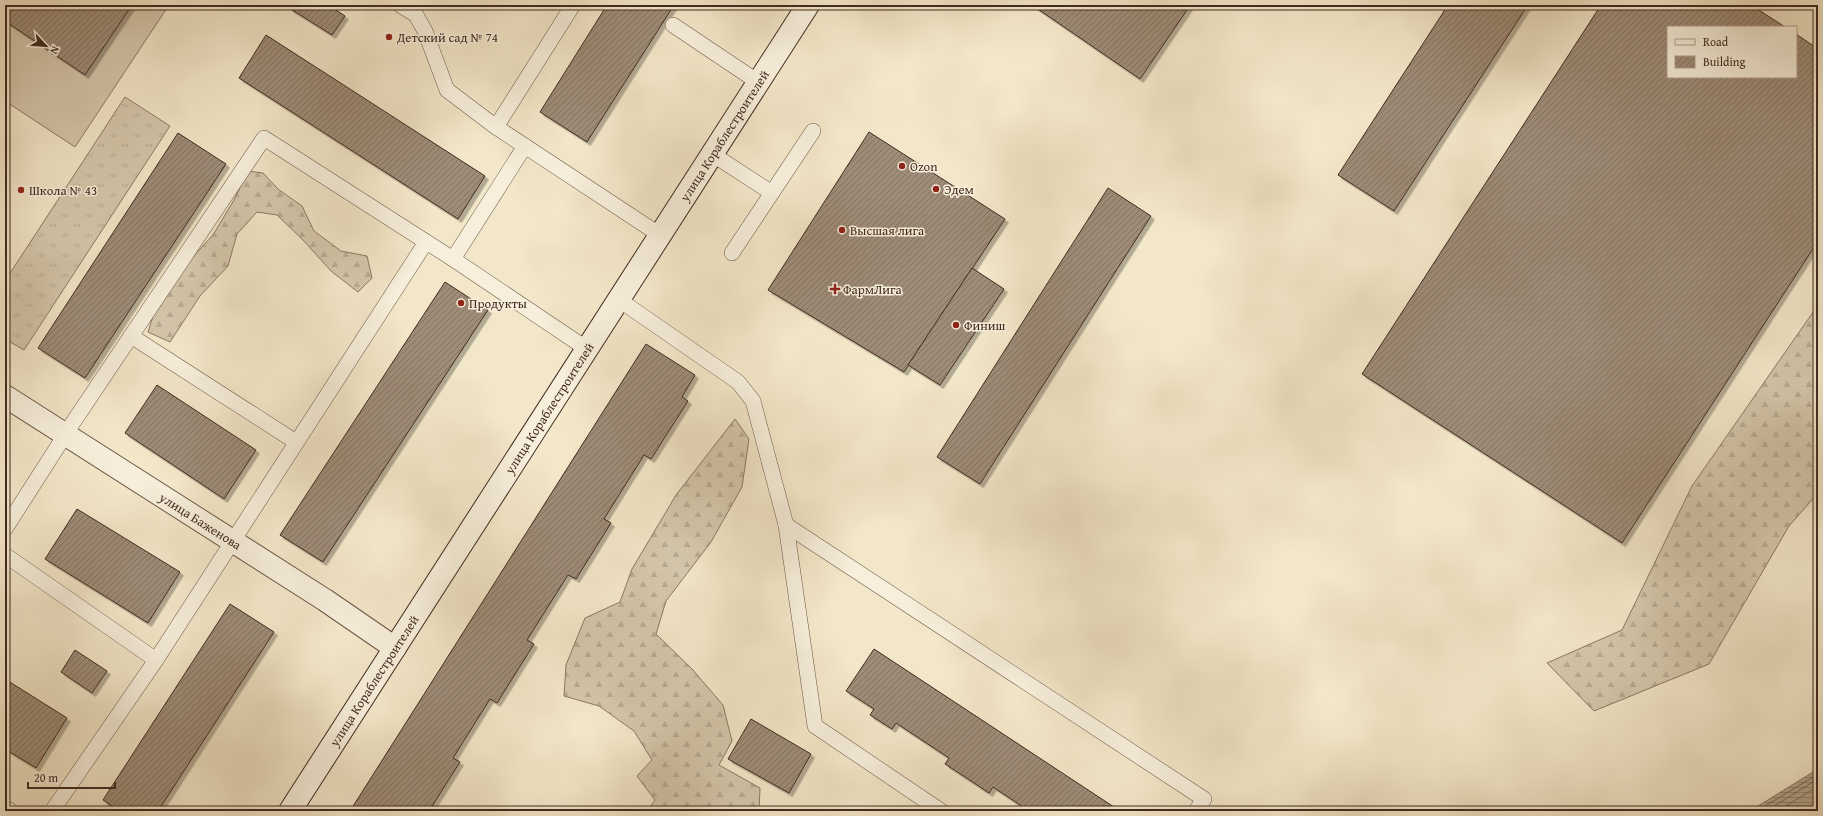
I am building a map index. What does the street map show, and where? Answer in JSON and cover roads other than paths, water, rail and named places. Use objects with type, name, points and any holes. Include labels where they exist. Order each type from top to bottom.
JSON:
[{"type":"street","name":"улица Кораблестроителей","points":[[290,811],[808,5]]},
{"type":"street","name":"улица Баженова","points":[[5,396],[325,600],[395,648]]},
{"type":"lane","points":[[400,5],[416,15],[425,31],[447,90],[525,146],[660,235]]},
{"type":"lane","points":[[496,126],[573,5]]},
{"type":"lane","points":[[673,25],[758,82]]},
{"type":"lane","points":[[732,253],[813,132]]},
{"type":"lane","points":[[5,529],[65,434],[264,138],[453,259],[587,349]]},
{"type":"lane","points":[[453,259],[525,146]]},
{"type":"lane","points":[[712,154],[772,193]]},
{"type":"lane","points":[[52,811],[156,660],[426,242]]},
{"type":"lane","points":[[618,299],[738,382],[753,401],[786,526],[815,726],[941,811]]},
{"type":"lane","points":[[131,336],[296,442]]},
{"type":"lane","points":[[786,526],[1204,799],[1196,811]]},
{"type":"lane","points":[[5,555],[156,660]]},
{"type":"lane","points":[[5,808],[10,811]]},
{"type":"water","points":[[1818,769],[1818,811],[1750,811]]},
{"type":"place","name":"Детский сад № 74","points":[[389,37]]},
{"type":"place","name":"Ozon","points":[[902,166]]},
{"type":"place","name":"Эдем","points":[[936,189]]},
{"type":"place","name":"Школа № 43","points":[[21,190]]},
{"type":"place","name":"Высшая лига","points":[[842,230]]},
{"type":"place","name":"ФармЛига","points":[[835,289]]},
{"type":"place","name":"Продукты","points":[[461,303]]},
{"type":"place","name":"Финиш","points":[[956,325]]}]
